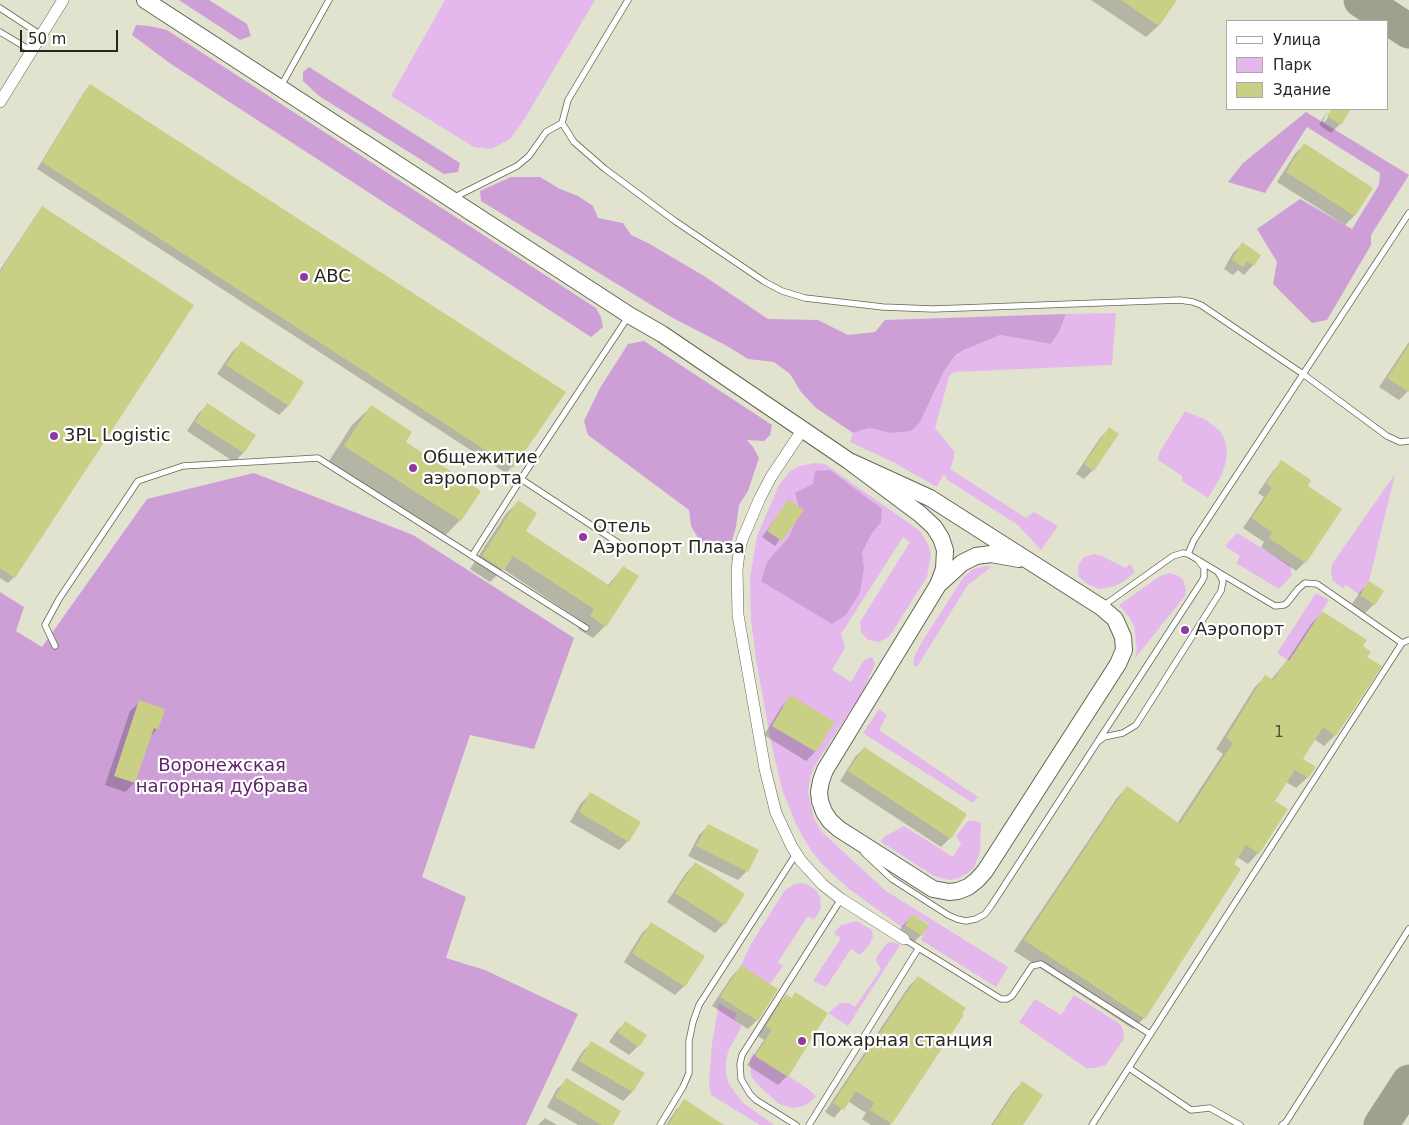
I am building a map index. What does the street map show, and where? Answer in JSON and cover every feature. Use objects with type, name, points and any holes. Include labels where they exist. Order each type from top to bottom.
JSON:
[{"type":"main road","points":[[145,0],[629,315],[662,334],[849,460],[920,514],[934,527],[941,538],[944,550],[944,569],[938,585],[825,770],[821,781],[820,801],[830,822],[840,829],[933,889],[949,892],[958,891],[978,880],[1122,657],[1124,650],[1123,638],[1115,619],[1101,607],[930,498],[849,460]]},
{"type":"main road","points":[[938,585],[962,563],[976,556],[991,554],[1029,561]]},
{"type":"street","points":[[0,102],[63,0]]},
{"type":"street","points":[[803,429],[771,477],[760,498],[742,540],[737,570],[739,622],[770,793],[783,831],[796,854],[811,873],[841,899],[904,939]]},
{"type":"lane","points":[[280,88],[329,0]]},
{"type":"lane","points":[[451,199],[518,166],[530,156],[546,132],[562,123],[568,100],[628,0]]},
{"type":"lane","points":[[0,8],[41,35]]},
{"type":"lane","points":[[0,32],[32,51]]},
{"type":"lane","points":[[562,123],[574,142],[605,169],[674,221],[736,263],[782,291],[805,298],[845,304],[933,309],[1188,301],[1201,305],[1303,374],[1387,436],[1400,442],[1409,441]]},
{"type":"lane","points":[[1188,554],[1194,540],[1408,217]]},
{"type":"lane","points":[[472,556],[629,315]]},
{"type":"lane","points":[[56,646],[45,625],[59,599],[138,481],[184,466],[318,458],[586,628]]},
{"type":"lane","points":[[521,479],[629,550]]},
{"type":"lane","points":[[1101,607],[1173,556],[1182,553],[1188,554],[1275,606],[1287,603],[1301,585],[1309,582],[1317,584],[1402,643]]},
{"type":"lane","points":[[840,829],[892,879],[957,919],[976,919],[985,914],[1202,581],[1204,568],[1198,560]]},
{"type":"lane","points":[[1094,746],[1104,738],[1123,733],[1136,725],[1222,591],[1223,581],[1218,572]]},
{"type":"lane","points":[[1092,1125],[1402,643],[1409,640]]},
{"type":"lane","points":[[660,1125],[683,1087],[689,1073],[689,1041],[699,1005],[796,854]]},
{"type":"lane","points":[[796,1125],[756,1100],[750,1094],[741,1079],[740,1064],[747,1047],[841,899]]},
{"type":"lane","points":[[1282,1125],[1286,1122],[1409,929]]},
{"type":"lane","points":[[904,939],[1004,1000],[1012,996],[1032,966],[1041,964],[1150,1034]]},
{"type":"lane","points":[[809,1125],[918,949]]},
{"type":"lane","points":[[1129,1068],[1191,1110],[1210,1108],[1240,1125]]},
{"type":"green space","points":[[179,0],[209,0],[247,24],[251,36],[240,40]]},
{"type":"green space","points":[[445,0],[595,0],[524,120],[510,139],[491,149],[474,147],[391,96]]},
{"type":"green space","points":[[136,25],[167,30],[596,308],[601,317],[603,327],[591,337],[171,64],[132,35]]},
{"type":"green space","points":[[309,67],[460,163],[458,172],[444,174],[319,96],[303,81],[303,72]]},
{"type":"green space","points":[[1306,112],[1409,175],[1371,235],[1371,245],[1327,320],[1312,323],[1273,284],[1277,262],[1257,229],[1300,199],[1352,229],[1379,185],[1380,173],[1307,127],[1265,193],[1228,182],[1243,163]]},
{"type":"green space","points":[[511,177],[540,177],[560,189],[578,196],[593,206],[598,218],[623,223],[631,235],[704,276],[768,319],[818,320],[848,335],[875,332],[885,320],[1066,314],[1059,332],[1051,344],[1000,335],[956,355],[944,371],[920,422],[911,431],[891,433],[869,428],[853,433],[816,408],[801,392],[790,374],[774,362],[748,359],[671,317],[481,201],[480,191]]},
{"type":"green space","points":[[1116,313],[1112,365],[955,372],[949,377],[935,428],[954,451],[954,458],[950,469],[1026,518],[1034,512],[1058,526],[1041,550],[1018,525],[946,479],[947,477],[943,475],[937,486],[935,486],[895,463],[850,442],[853,433],[869,428],[891,433],[920,422],[944,371],[956,356],[964,350],[1000,335],[1051,344],[1059,332],[1066,314]]},
{"type":"green space","points":[[644,341],[772,425],[770,435],[764,441],[747,440],[759,458],[748,491],[739,505],[731,544],[726,552],[720,555],[710,554],[700,541],[691,526],[689,510],[588,435],[584,421],[600,388],[628,344]]},
{"type":"green space","points":[[1185,411],[1206,420],[1220,431],[1225,440],[1226,462],[1221,476],[1208,498],[1182,481],[1182,476],[1158,460],[1159,453]]},
{"type":"green space","points":[[815,463],[825,464],[920,531],[928,544],[931,554],[927,577],[889,637],[879,642],[868,640],[861,632],[860,622],[910,542],[903,537],[841,634],[845,648],[832,670],[851,682],[864,660],[871,657],[875,664],[864,689],[814,767],[808,792],[814,819],[823,833],[886,891],[1008,967],[996,987],[921,940],[929,924],[912,914],[903,928],[849,889],[824,866],[812,852],[803,837],[782,789],[771,742],[756,659],[751,620],[750,578],[757,536],[779,485],[790,471],[799,466]]},
{"type":"green space","points":[[830,470],[882,509],[881,522],[872,533],[862,552],[864,568],[860,592],[846,615],[832,624],[761,581],[767,562],[789,537],[800,511],[795,493],[813,484],[815,471]]},
{"type":"green space","name":"Воронежская нагорная дубрава","points":[[254,473],[413,535],[574,638],[534,749],[470,735],[422,877],[466,897],[446,958],[485,970],[578,1014],[526,1125],[0,1125],[0,592],[24,607],[16,631],[42,647],[147,499]]},
{"type":"green space","points":[[1395,474],[1369,581],[1360,595],[1346,585],[1343,588],[1333,581],[1332,564]]},
{"type":"green space","points":[[1237,533],[1290,565],[1292,575],[1279,589],[1236,563],[1240,556],[1225,546]]},
{"type":"green space","points":[[1094,554],[1125,568],[1130,564],[1135,572],[1123,582],[1112,587],[1100,589],[1089,585],[1079,577],[1078,566],[1084,557]]},
{"type":"green space","points":[[991,567],[967,586],[917,667],[913,665],[920,645],[963,578],[973,569]]},
{"type":"green space","points":[[1170,573],[1179,576],[1183,580],[1186,590],[1185,596],[1135,658],[1137,650],[1134,626],[1119,605],[1160,576]]},
{"type":"green space","points":[[1316,593],[1329,600],[1289,661],[1277,653]]},
{"type":"green space","points":[[879,709],[887,715],[879,730],[978,797],[973,803],[863,733]]},
{"type":"green space","points":[[968,821],[981,823],[980,852],[974,867],[968,873],[956,879],[949,880],[934,876],[881,842],[884,837],[904,826],[953,857],[961,844],[956,836]]},
{"type":"green space","points":[[801,883],[807,884],[817,891],[820,897],[821,909],[814,920],[808,916],[778,962],[783,966],[770,984],[741,965],[751,944],[785,890]]},
{"type":"green space","points":[[857,921],[872,930],[873,937],[869,945],[860,955],[851,949],[826,987],[813,981],[841,938],[834,933],[841,925]]},
{"type":"green space","points":[[892,942],[900,945],[848,1026],[828,1013],[840,1003],[849,1003],[855,1007],[881,969],[876,958],[887,943]]},
{"type":"green space","points":[[1074,995],[1120,1024],[1122,1028],[1123,1040],[1106,1065],[1086,1068],[1019,1022],[1035,999],[1061,1015]]},
{"type":"green space","points":[[719,1003],[737,1014],[734,1019],[742,1026],[729,1049],[726,1060],[726,1074],[729,1084],[742,1102],[774,1125],[760,1125],[711,1095],[709,1082],[712,1044]]},
{"type":"green space","points":[[753,1053],[816,1096],[808,1104],[800,1107],[793,1108],[779,1104],[751,1076],[750,1059]]},
{"type":"building","points":[[1121,0],[1177,0],[1159,26]]},
{"type":"building","name":"ABC","points":[[90,84],[566,392],[513,468],[42,162]]},
{"type":"building","points":[[1331,110],[1350,110],[1341,125],[1327,116]]},
{"type":"building","points":[[1304,143],[1373,188],[1355,216],[1286,172]]},
{"type":"building","name":"3PL Logistic","points":[[42,206],[194,305],[15,578],[0,568],[0,272]]},
{"type":"building","points":[[1242,242],[1261,255],[1254,266],[1247,261],[1243,267],[1232,260]]},
{"type":"building","points":[[241,341],[304,382],[289,406],[226,365]]},
{"type":"building","points":[[1409,345],[1409,392],[1387,378]]},
{"type":"building","points":[[207,403],[256,435],[244,453],[195,422]]},
{"type":"building","name":"Общежитие аэропорта","points":[[371,405],[412,432],[406,442],[481,491],[461,521],[344,446]]},
{"type":"building","points":[[1109,427],[1119,434],[1094,471],[1084,464]]},
{"type":"building","points":[[1281,460],[1311,480],[1308,486],[1342,509],[1306,563],[1269,538],[1272,532],[1252,518],[1272,488],[1266,484]]},
{"type":"building","points":[[788,499],[804,510],[782,541],[767,531]]},
{"type":"building","points":[[518,500],[537,513],[526,531],[610,586],[623,566],[639,576],[606,627],[590,616],[594,609],[513,556],[504,570],[482,556]]},
{"type":"building","points":[[1369,581],[1384,591],[1375,605],[1360,595]]},
{"type":"building","points":[[1322,611],[1367,640],[1363,646],[1371,652],[1367,657],[1382,666],[1336,736],[1323,727],[1303,759],[1316,767],[1308,778],[1295,770],[1275,801],[1288,809],[1259,854],[1246,845],[1234,864],[1241,869],[1145,1019],[1024,940],[1127,786],[1180,824],[1233,743],[1226,738],[1265,675],[1274,680]]},
{"type":"building","points":[[790,695],[835,722],[816,752],[772,726]]},
{"type":"building","points":[[139,700],[165,709],[158,730],[154,728],[135,783],[114,776]]},
{"type":"building","points":[[864,747],[967,814],[951,839],[848,771]]},
{"type":"building","points":[[590,792],[641,822],[629,842],[579,812]]},
{"type":"building","points":[[708,824],[759,850],[748,872],[696,846]]},
{"type":"building","points":[[695,862],[745,894],[725,925],[675,893]]},
{"type":"building","points":[[912,914],[929,925],[922,936],[905,925]]},
{"type":"building","points":[[651,922],[705,956],[685,987],[632,953]]},
{"type":"building","points":[[741,965],[778,989],[758,1021],[720,997]]},
{"type":"building","points":[[918,976],[966,1008],[962,1014],[964,1015],[892,1124],[870,1110],[874,1103],[856,1091],[844,1110],[833,1103]]},
{"type":"building","points":[[795,992],[828,1013],[788,1077],[755,1056],[772,1030],[766,1026],[786,994],[792,998]]},
{"type":"building","points":[[625,1021],[647,1035],[639,1047],[618,1033]]},
{"type":"building","points":[[591,1041],[645,1073],[633,1092],[579,1061]]},
{"type":"building","points":[[566,1078],[621,1111],[613,1125],[602,1125],[555,1097]]},
{"type":"building","points":[[1022,1081],[1043,1095],[1023,1125],[993,1125]]},
{"type":"building","points":[[684,1099],[724,1125],[668,1125]]},
{"type":"taxiway","points":[[1361,0],[1409,31]]},
{"type":"taxiway","points":[[1381,1125],[1409,1082]]},
{"type":"place","name":"ABC","points":[[304,277]]},
{"type":"place","name":"3PL Logistic","points":[[54,436]]},
{"type":"place","name":"Общежитие аэропорта","points":[[413,468]]},
{"type":"place","name":"Отель Аэропорт Плаза","points":[[583,537]]},
{"type":"place","name":"Аэропорт","points":[[1185,630]]},
{"type":"place","name":"Пожарная станция","points":[[802,1041]]}]
